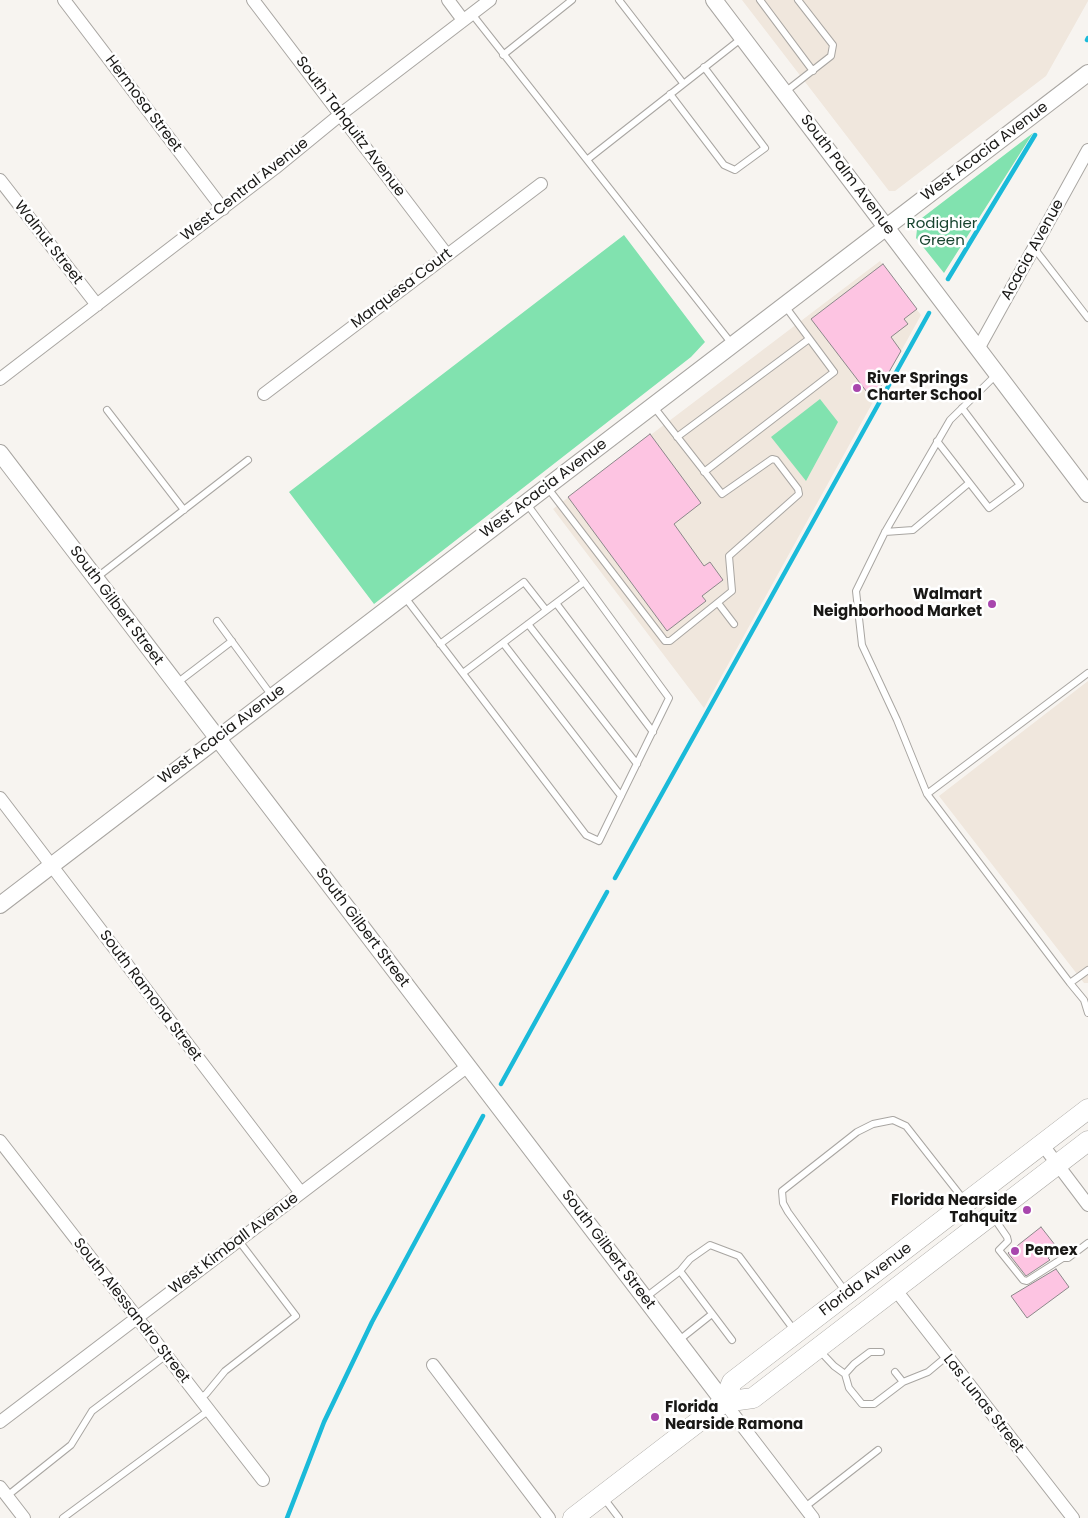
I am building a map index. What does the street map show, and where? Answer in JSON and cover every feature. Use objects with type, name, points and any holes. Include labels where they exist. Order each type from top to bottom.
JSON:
[{"type":"main road","name":"Florida Avenue","points":[[724,1402],[732,1382],[1088,1109]]},
{"type":"main road","name":"Florida Avenue","points":[[573,1518],[724,1402],[753,1398],[1088,1141]]},
{"type":"main road","points":[[895,1289],[891,1275],[951,1228],[966,1203]]},
{"type":"street","name":"Hermosa Street","points":[[64,0],[223,209]]},
{"type":"street","name":"South Tahquitz Avenue","points":[[253,0],[447,255]]},
{"type":"street","points":[[448,0],[468,17]]},
{"type":"street","name":"West Central Avenue","points":[[0,379],[223,209],[340,114],[490,0]]},
{"type":"street","name":"South Palm Avenue","points":[[714,0],[1088,494]]},
{"type":"street","name":"West Acacia Avenue","points":[[0,905],[1088,73]]},
{"type":"street","name":"Acacia Avenue","points":[[978,349],[1088,152]]},
{"type":"street","name":"Walnut Street","points":[[0,180],[97,305]]},
{"type":"street","name":"Marquesa Court","points":[[264,394],[541,184]]},
{"type":"street","name":"South Gilbert Street","points":[[0,454],[724,1402]]},
{"type":"street","name":"South Ramona Street","points":[[0,798],[301,1193]]},
{"type":"street","name":"West Kimball Avenue","points":[[0,1422],[468,1066]]},
{"type":"street","name":"South Alessandro Street","points":[[0,1141],[135,1318],[263,1480]]},
{"type":"street","points":[[1042,1144],[1088,1205]]},
{"type":"street","name":"Las Lunas Street","points":[[895,1289],[1073,1518]]},
{"type":"street","points":[[432,1365],[549,1518]]},
{"type":"street","points":[[724,1402],[813,1518]]},
{"type":"street","points":[[4,1492],[24,1518]]},
{"type":"lane","points":[[503,55],[572,0]]},
{"type":"lane","points":[[619,0],[683,83]]},
{"type":"lane","points":[[760,0],[813,71]]},
{"type":"lane","points":[[784,93],[831,56],[833,46],[798,0]]},
{"type":"lane","points":[[468,17],[503,55],[588,159],[733,344]]},
{"type":"lane","points":[[588,159],[742,38]]},
{"type":"lane","points":[[670,94],[724,165],[735,170],[766,148],[704,67]]},
{"type":"lane","points":[[1034,248],[1088,318]]},
{"type":"lane","points":[[704,472],[834,372],[784,306]]},
{"type":"lane","points":[[678,437],[809,339]]},
{"type":"lane","points":[[998,374],[950,420],[885,532],[856,592],[862,646],[898,720],[927,794],[1086,1002],[1088,1013]]},
{"type":"lane","points":[[547,486],[665,641],[670,641],[732,591],[729,556],[799,494],[798,489],[776,460],[772,459],[725,494],[722,494],[653,406]]},
{"type":"lane","points":[[937,441],[989,508],[1020,485],[962,408]]},
{"type":"lane","points":[[107,410],[184,510]]},
{"type":"lane","points":[[96,578],[248,460]]},
{"type":"lane","points":[[885,532],[913,530],[969,483]]},
{"type":"lane","points":[[404,596],[586,835],[599,841],[669,698],[526,503]]},
{"type":"lane","points":[[440,644],[524,582],[546,610]]},
{"type":"lane","points":[[463,674],[584,582]]},
{"type":"lane","points":[[556,603],[653,732]]},
{"type":"lane","points":[[718,603],[734,624]]},
{"type":"lane","points":[[217,621],[272,697]]},
{"type":"lane","points":[[528,624],[637,764]]},
{"type":"lane","points":[[176,684],[232,641]]},
{"type":"lane","points":[[503,643],[621,796]]},
{"type":"lane","points":[[927,794],[1088,673]]},
{"type":"lane","points":[[1070,983],[1088,970]]},
{"type":"lane","points":[[848,1294],[788,1212],[783,1203],[782,1191],[856,1132],[873,1124],[893,1120],[906,1126],[966,1203]]},
{"type":"lane","points":[[991,1215],[1008,1237],[1008,1241],[999,1250],[1027,1282],[1063,1258],[1068,1258],[1088,1243]]},
{"type":"lane","points":[[199,1399],[206,1394],[225,1372],[296,1316],[239,1241]]},
{"type":"lane","points":[[645,1298],[680,1271],[690,1259],[710,1245],[739,1256],[796,1333]]},
{"type":"lane","points":[[680,1271],[732,1340]]},
{"type":"lane","points":[[678,1341],[712,1314]]},
{"type":"lane","points":[[817,1348],[834,1366],[845,1374],[849,1388],[862,1404],[874,1404],[903,1382],[928,1372],[946,1357]]},
{"type":"lane","points":[[845,1374],[870,1352],[881,1352]]},
{"type":"lane","points":[[4,1492],[71,1445],[92,1411],[165,1356]]},
{"type":"lane","points":[[896,1372],[903,1382]]},
{"type":"lane","points":[[63,1518],[208,1411]]},
{"type":"lane","points":[[805,1507],[878,1450]]},
{"type":"lane","points":[[602,1496],[618,1518]]},
{"type":"shaded area","points":[[742,0],[1088,1],[1046,76],[895,191],[889,191]]},
{"type":"shaded area","points":[[880,261],[921,315],[704,708],[553,509]]},
{"type":"shaded area","points":[[1088,681],[1088,983],[1084,983],[939,796]]},
{"type":"green space","name":"Rodighier Green","points":[[1033,133],[944,273],[916,238],[918,221]]},
{"type":"green space","points":[[624,235],[705,342],[691,357],[374,604],[289,492]]},
{"type":"green space","points":[[820,399],[838,422],[806,481],[771,437]]},
{"type":"building","points":[[883,264],[917,309],[904,319],[908,324],[891,337],[901,351],[873,400],[811,319]]},
{"type":"building","points":[[650,434],[701,503],[674,524],[704,566],[710,562],[723,580],[702,596],[706,601],[667,631],[568,497]]},
{"type":"building","points":[[1041,1227],[1059,1250],[1048,1258],[1050,1260],[1026,1276],[1008,1253]]},
{"type":"building","points":[[1056,1269],[1069,1287],[1027,1318],[1011,1296]]},
{"type":"waterway","points":[[948,279],[1035,135]]},
{"type":"waterway","points":[[615,878],[929,313]]},
{"type":"waterway","points":[[501,1084],[607,892]]},
{"type":"waterway","points":[[287,1518],[324,1422],[372,1322],[483,1116]]},
{"type":"place","name":"River Springs Charter School","points":[[857,388]]},
{"type":"place","name":"Walmart Neighborhood Market","points":[[992,604]]},
{"type":"place","name":"Florida Nearside Tahquitz","points":[[1027,1210]]},
{"type":"place","name":"Pemex","points":[[1015,1251]]},
{"type":"place","name":"Florida Nearside Ramona","points":[[655,1417]]}]
